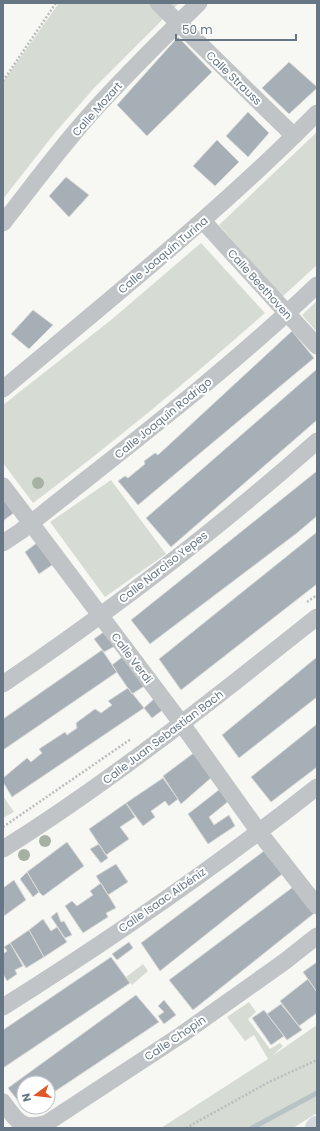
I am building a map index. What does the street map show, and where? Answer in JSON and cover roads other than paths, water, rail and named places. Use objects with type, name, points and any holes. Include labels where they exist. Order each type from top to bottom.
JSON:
[{"type":"street","name":"Calle Strauss","points":[[158,3],[294,136]]},
{"type":"street","name":"Calle Mozart","points":[[3,223],[40,175],[94,110],[199,3]]},
{"type":"street","name":"Calle Joaquín Turina","points":[[3,389],[203,221],[317,113]]},
{"type":"street","name":"Calle Beethoven","points":[[203,221],[286,314],[317,346]]},
{"type":"street","name":"Calle Joaquín Rodrigo","points":[[3,543],[31,523],[141,436],[220,371],[317,285]]},
{"type":"street","name":"Calle Narciso Yepes","points":[[3,684],[100,616],[179,556],[317,441]]},
{"type":"street","name":"Calle Verdi","points":[[3,486],[182,724],[260,832]]},
{"type":"street","name":"Calle Juan Sebastian Bach","points":[[3,849],[38,827],[132,762],[317,617]]},
{"type":"street","name":"Calle Isaac Albéniz","points":[[3,1007],[99,945],[260,832],[317,787]]},
{"type":"street","points":[[260,832],[317,906]]},
{"type":"street","name":"Calle Chopin","points":[[3,1102],[16,1120],[26,1126],[35,1127],[47,1123],[187,1030],[284,962],[317,936]]},
{"type":"waterway","points":[[252,1128],[317,1093]]}]
